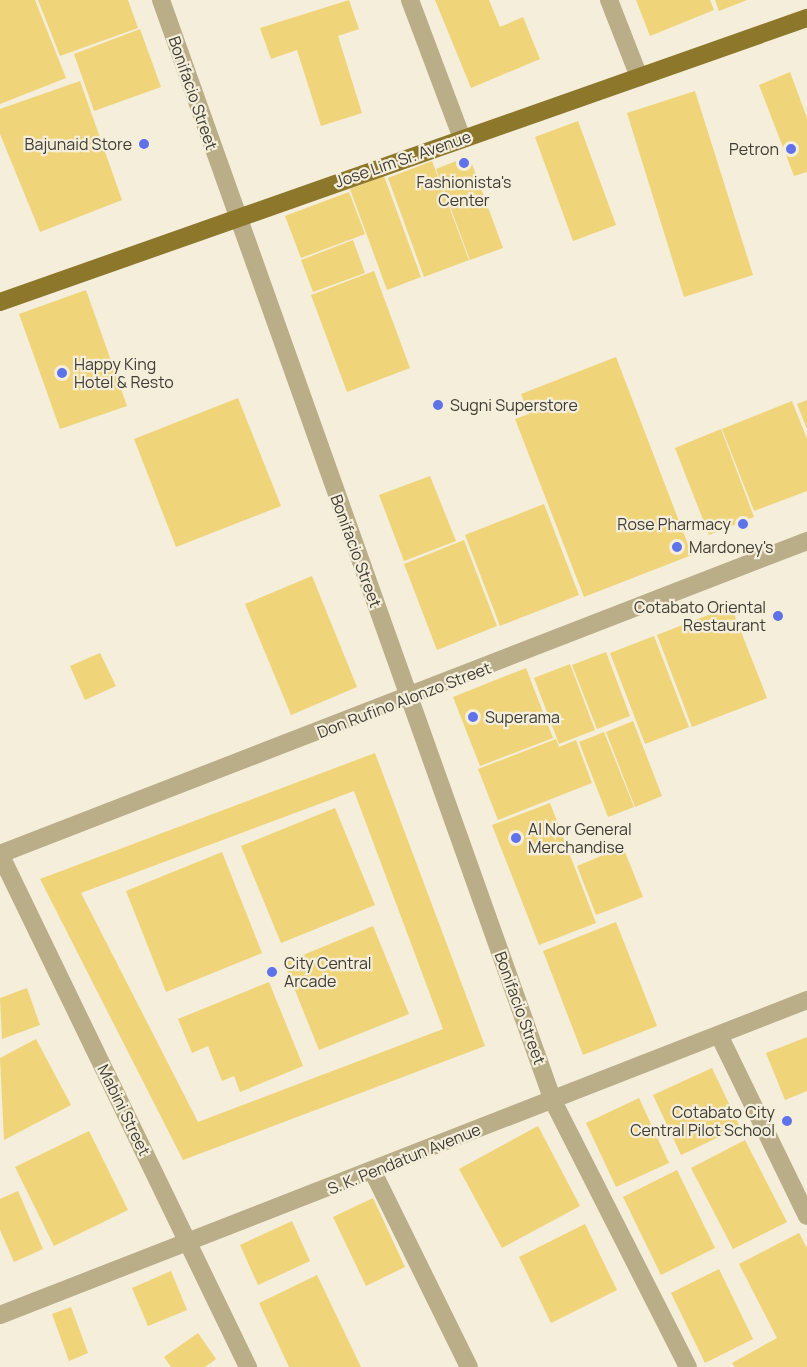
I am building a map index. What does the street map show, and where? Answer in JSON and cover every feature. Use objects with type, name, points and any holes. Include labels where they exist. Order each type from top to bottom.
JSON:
[{"type":"main road","name":"Jose Lim Sr. Avenue","points":[[0,302],[807,18]]},
{"type":"street","name":"Bonifacio Street","points":[[161,0],[236,218],[553,1101],[688,1367]]},
{"type":"street","points":[[410,0],[462,138]]},
{"type":"street","points":[[609,0],[639,77]]},
{"type":"street","name":"Don Rufino Alonzo Street","points":[[0,854],[409,699],[807,541]]},
{"type":"street","name":"Mabini Street","points":[[0,854],[248,1367]]},
{"type":"street","name":"S. K. Pendatun Avenue","points":[[0,1315],[189,1244],[807,1000]]},
{"type":"street","points":[[719,1035],[807,1216]]},
{"type":"street","points":[[373,1172],[469,1367]]},
{"type":"building","points":[[0,0],[35,0],[66,78],[0,104]]},
{"type":"building","points":[[38,0],[128,0],[138,28],[60,56]]},
{"type":"building","points":[[349,0],[359,29],[338,36],[362,113],[321,126],[297,50],[271,59],[260,28]]},
{"type":"building","points":[[435,0],[489,0],[500,27],[523,17],[540,59],[471,88]]},
{"type":"building","points":[[636,0],[710,0],[714,10],[650,36]]},
{"type":"building","points":[[715,0],[747,0],[719,11]]},
{"type":"building","points":[[140,29],[161,87],[94,111],[74,54]]},
{"type":"building","points":[[790,72],[807,118],[807,172],[794,176],[759,85]]},
{"type":"building","points":[[80,81],[122,200],[40,232],[0,134],[0,109]]},
{"type":"building","points":[[695,91],[753,275],[684,297],[627,113]]},
{"type":"building","points":[[578,121],[616,225],[573,241],[535,137]]},
{"type":"building","points":[[469,156],[503,248],[470,260],[436,169]]},
{"type":"building","points":[[432,161],[469,260],[424,277],[388,178]]},
{"type":"building","points":[[384,176],[421,277],[387,290],[350,189]]},
{"type":"building","points":[[349,192],[365,234],[301,258],[285,216]]},
{"type":"building","points":[[353,240],[365,273],[313,292],[301,260]]},
{"type":"building","points":[[374,271],[410,368],[347,392],[311,295]]},
{"type":"building","points":[[86,290],[127,406],[60,429],[19,314]]},
{"type":"building","points":[[616,357],[692,555],[584,597],[515,419],[529,414],[521,394]]},
{"type":"building","points":[[238,398],[281,506],[176,547],[134,439]]},
{"type":"building","points":[[807,400],[807,429],[797,404]]},
{"type":"building","points":[[792,401],[807,439],[807,491],[754,511],[722,429]]},
{"type":"building","points":[[721,429],[754,517],[709,535],[675,448]]},
{"type":"building","points":[[430,476],[456,541],[404,561],[379,495]]},
{"type":"building","points":[[544,504],[579,595],[500,626],[465,535]]},
{"type":"building","points":[[464,540],[497,626],[437,650],[404,564]]},
{"type":"building","points":[[312,576],[357,687],[291,715],[245,604]]},
{"type":"building","points":[[731,606],[767,698],[692,727],[657,635]]},
{"type":"building","points":[[654,636],[689,727],[645,744],[610,653]]},
{"type":"building","points":[[606,652],[630,716],[597,729],[572,665]]},
{"type":"building","points":[[100,653],[116,686],[85,700],[70,666]]},
{"type":"building","points":[[570,664],[595,730],[559,744],[534,678]]},
{"type":"building","points":[[526,668],[553,738],[480,766],[453,697]]},
{"type":"building","points":[[633,721],[662,796],[635,807],[606,732]]},
{"type":"building","points":[[604,732],[634,807],[608,817],[579,742]]},
{"type":"building","points":[[556,739],[559,747],[576,740],[592,783],[498,820],[478,769]]},
{"type":"building","points":[[375,753],[485,1046],[183,1160],[40,879]],"holes":[[[354,791],[443,1029],[198,1122],[81,893]]]},
{"type":"building","points":[[550,803],[596,923],[539,945],[492,825]]},
{"type":"building","points":[[335,808],[375,905],[281,943],[241,846]]},
{"type":"building","points":[[623,847],[643,897],[596,915],[577,866]]},
{"type":"building","points":[[222,852],[262,953],[166,992],[126,891]]},
{"type":"building","points":[[616,922],[657,1026],[583,1055],[543,951]]},
{"type":"building","points":[[373,926],[409,1014],[319,1050],[284,963]]},
{"type":"building","points":[[269,982],[303,1066],[240,1092],[234,1076],[222,1081],[208,1046],[192,1053],[178,1019]]},
{"type":"building","points":[[27,988],[40,1025],[2,1039],[0,998]]},
{"type":"building","points":[[807,1037],[807,1091],[785,1100],[766,1053]]},
{"type":"building","points":[[36,1039],[71,1105],[4,1140],[0,1058]]},
{"type":"building","points":[[712,1068],[740,1127],[681,1155],[653,1095]]},
{"type":"building","points":[[639,1098],[669,1163],[616,1187],[586,1123]]},
{"type":"building","points":[[538,1126],[580,1206],[502,1248],[459,1169]]},
{"type":"building","points":[[89,1131],[128,1210],[54,1246],[15,1167]]},
{"type":"building","points":[[745,1140],[787,1222],[733,1249],[691,1168]]},
{"type":"building","points":[[677,1170],[715,1248],[661,1275],[623,1197]]},
{"type":"building","points":[[18,1191],[43,1249],[14,1262],[0,1230],[0,1199]]},
{"type":"building","points":[[373,1198],[405,1267],[366,1286],[333,1217]]},
{"type":"building","points":[[292,1221],[310,1261],[258,1285],[240,1245]]},
{"type":"building","points":[[585,1224],[617,1290],[551,1323],[519,1257]]},
{"type":"building","points":[[799,1233],[807,1248],[807,1367],[735,1367],[732,1363],[777,1338],[739,1264]]},
{"type":"building","points":[[719,1269],[753,1339],[705,1363],[671,1293]]},
{"type":"building","points":[[171,1271],[187,1310],[148,1326],[132,1288]]},
{"type":"building","points":[[317,1275],[361,1367],[289,1367],[259,1303]]},
{"type":"building","points":[[71,1307],[88,1353],[69,1361],[52,1314]]},
{"type":"building","points":[[198,1333],[216,1359],[205,1367],[171,1367],[164,1357]]},
{"type":"place","name":"Bajunaid Store","points":[[144,144]]},
{"type":"place","name":"Petron","points":[[791,149]]},
{"type":"place","name":"Fashionista's Center","points":[[464,163]]},
{"type":"place","name":"Happy King Hotel & Resto","points":[[62,373]]},
{"type":"place","name":"Sugni Superstore","points":[[438,405]]},
{"type":"place","name":"Rose Pharmacy","points":[[743,524]]},
{"type":"place","name":"Mardoney's","points":[[677,547]]},
{"type":"place","name":"Cotabato Oriental Restaurant","points":[[778,616]]},
{"type":"place","name":"Superama","points":[[473,717]]},
{"type":"place","name":"Al Nor General Merchandise","points":[[516,838]]},
{"type":"place","name":"City Central Arcade","points":[[272,972]]},
{"type":"place","name":"Cotabato City Central Pilot School","points":[[787,1121]]}]
